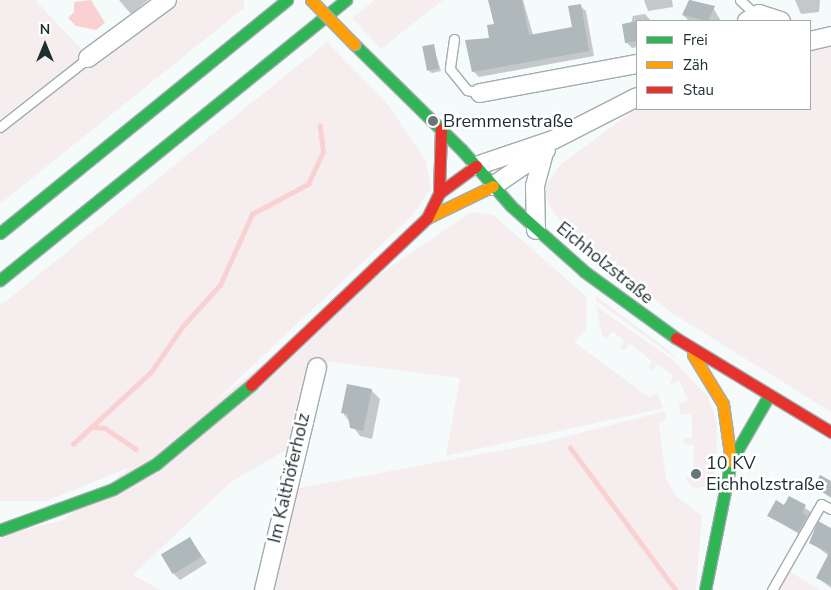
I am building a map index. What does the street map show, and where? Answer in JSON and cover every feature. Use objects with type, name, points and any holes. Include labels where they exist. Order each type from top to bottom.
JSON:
[{"type":"main road","points":[[0,234],[287,0]]},
{"type":"main road","name":"Eichholzstraße","points":[[311,0],[388,80],[441,129],[536,230],[688,347],[768,397],[831,432]]},
{"type":"main road","points":[[0,280],[346,0]]},
{"type":"main road","points":[[427,218],[439,193],[441,129]]},
{"type":"main road","points":[[439,193],[476,166]]},
{"type":"main road","points":[[0,530],[50,514],[113,489],[187,441],[427,218],[493,186]]},
{"type":"main road","points":[[0,287],[22,262]]},
{"type":"main road","points":[[688,347],[723,404],[731,461]]},
{"type":"main road","points":[[705,590],[731,461],[768,397]]},
{"type":"main road","points":[[9,511],[50,514]]},
{"type":"street","points":[[88,58],[167,0]]},
{"type":"street","points":[[751,18],[767,14],[778,20]]},
{"type":"street","points":[[811,41],[831,36]]},
{"type":"street","points":[[480,94],[636,64]]},
{"type":"street","points":[[493,186],[548,147],[636,98]]},
{"type":"street","points":[[476,166],[534,143],[548,147]]},
{"type":"street","points":[[536,230],[535,186],[548,147]]},
{"type":"street","name":"Im Kalthöferholz","points":[[264,590],[317,367]]},
{"type":"lane","points":[[740,0],[751,18]]},
{"type":"lane","points":[[454,39],[450,69],[467,90],[480,94]]},
{"type":"lane","points":[[0,127],[88,58]]},
{"type":"lane","points":[[772,590],[816,510],[821,504],[831,509]]},
{"type":"shaded area","points":[[0,0],[35,0],[86,54],[0,119]]},
{"type":"shaded area","points":[[91,0],[105,23],[96,30],[76,26],[68,18],[74,12],[74,2]]},
{"type":"shaded area","points":[[178,0],[244,0],[244,8],[0,204],[0,135],[43,97]]},
{"type":"shaded area","points":[[375,0],[443,0],[381,49],[352,18]]},
{"type":"shaded area","points":[[327,42],[385,101],[425,159],[431,188],[413,215],[182,432],[131,467],[46,501],[0,501],[0,306]]},
{"type":"shaded area","points":[[831,42],[831,412],[672,313],[572,234],[553,212],[543,190],[560,165],[636,109],[811,110],[811,47]]},
{"type":"shaded area","points":[[471,212],[493,215],[587,297],[586,329],[574,342],[649,397],[658,393],[663,408],[446,456],[460,378],[316,360],[293,446],[231,482],[133,575],[161,590],[0,590],[0,536],[63,520],[373,279]]},
{"type":"shaded area","points":[[596,296],[668,350],[678,360],[596,301]]},
{"type":"shaded area","points":[[596,306],[673,360],[708,397],[717,423],[716,469],[709,486],[693,488],[685,478],[693,474],[694,445],[684,444],[684,438],[692,438],[692,423],[691,413],[680,415],[679,404],[688,400],[679,380],[670,385],[673,375],[657,364],[653,370],[648,367],[652,361],[629,343],[625,350],[620,348],[625,341],[612,331],[606,339],[602,336]]},
{"type":"shaded area","points":[[665,411],[666,418],[659,424],[666,479],[677,497],[702,516],[696,590],[267,590],[289,490],[541,443]]},
{"type":"shaded area","points":[[787,570],[820,590],[775,590]]},
{"type":"building","points":[[488,0],[522,0],[529,35],[572,27],[568,6],[581,4],[589,51],[472,72],[465,40],[489,38],[487,25],[494,24]]},
{"type":"building","points":[[689,0],[715,6],[708,20],[682,15]]},
{"type":"building","points":[[636,21],[636,41],[625,43],[622,24]]},
{"type":"building","points":[[434,44],[439,69],[427,71],[422,46]]},
{"type":"building","points":[[347,384],[372,389],[363,431],[350,428],[348,414],[341,413]]},
{"type":"building","points":[[820,475],[831,481],[831,497],[814,487]]},
{"type":"building","points":[[789,496],[806,505],[802,513],[807,516],[798,532],[767,516],[776,500],[784,505]]},
{"type":"building","points":[[818,521],[831,528],[831,585],[816,578],[829,553],[809,543]]},
{"type":"building","points":[[190,537],[202,557],[173,574],[161,555]]},
{"type":"waterway","points":[[73,444],[151,372],[182,327],[220,285],[252,214],[308,184],[323,152],[320,126]]},
{"type":"waterway","points":[[93,427],[105,428],[136,449]]},
{"type":"waterway","points":[[570,447],[676,590]]},
{"type":"traffic: fast","points":[[0,233],[287,0]]},
{"type":"traffic: fast","points":[[0,280],[346,0]]},
{"type":"traffic: fast","points":[[354,44],[461,149],[511,206],[585,272],[676,338]]},
{"type":"traffic: fast","points":[[0,530],[113,489],[156,464],[251,385]]},
{"type":"traffic: fast","points":[[705,590],[731,461],[768,397]]},
{"type":"traffic: slow","points":[[311,0],[354,44]]},
{"type":"traffic: slow","points":[[427,218],[493,186]]},
{"type":"traffic: slow","points":[[693,355],[723,404],[731,461]]},
{"type":"traffic: jam","points":[[251,385],[427,218],[439,193],[441,129]]},
{"type":"traffic: jam","points":[[439,193],[476,166]]},
{"type":"traffic: jam","points":[[676,338],[831,432]]},
{"type":"place","name":"Bremmenstraße","points":[[433,121]]},
{"type":"place","name":"10 KV Eichholzstraße","points":[[696,474]]}]
